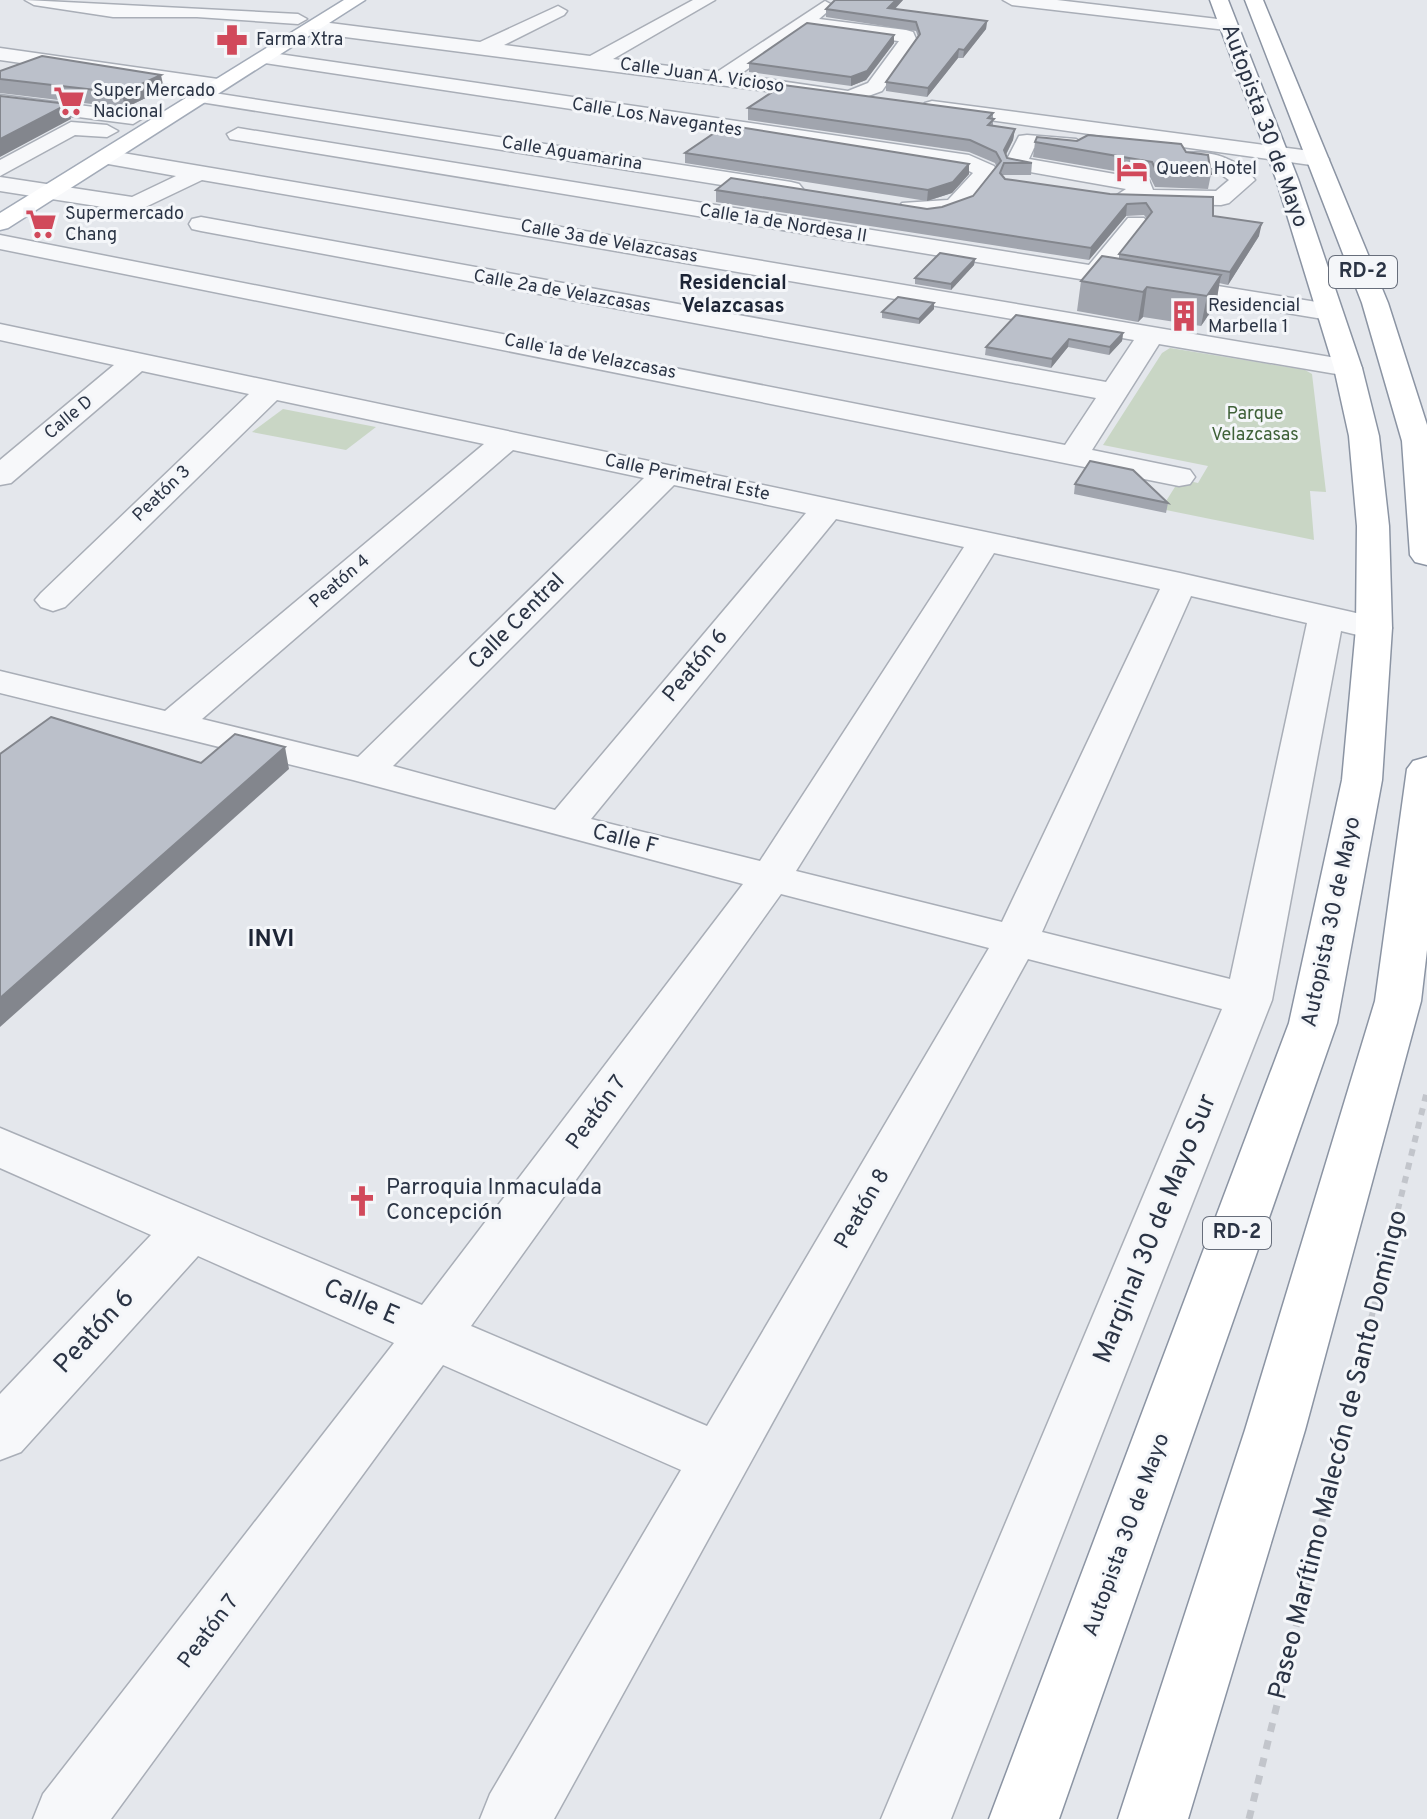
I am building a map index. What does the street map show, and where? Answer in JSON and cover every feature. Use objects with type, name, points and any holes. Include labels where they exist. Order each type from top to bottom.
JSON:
[{"type":"main road","points":[[0,223],[105,157],[205,88],[271,36],[356,0]]},
{"type":"main road","name":"Autopista 30 de Mayo","points":[[1254,0],[1375,303],[1417,441],[1427,555]]},
{"type":"main road","points":[[0,199],[10,185],[113,132],[133,118],[205,88],[265,58],[326,2]]},
{"type":"main road","name":"Autopista 30 de Mayo","points":[[1024,1819],[1313,1023],[1362,780],[1350,623],[1373,526],[1364,436],[1348,368],[1283,167],[1222,12]]},
{"type":"main road","points":[[1153,1819],[1275,1430],[1398,1001],[1427,769]]},
{"type":"street","points":[[40,0],[113,12],[158,11],[306,23]]},
{"type":"street","points":[[158,11],[189,0]]},
{"type":"street","points":[[270,0],[326,2]]},
{"type":"street","points":[[596,61],[706,0]]},
{"type":"street","points":[[721,79],[834,0]]},
{"type":"street","points":[[1012,0],[1222,12]]},
{"type":"street","points":[[486,47],[558,11]]},
{"type":"street","points":[[802,22],[906,36],[908,41],[875,87],[852,96]]},
{"type":"street","name":"Calle Juan A. Vicioso","points":[[306,23],[884,100]]},
{"type":"street","points":[[178,27],[271,36]]},
{"type":"street","name":"Calle Aguamarina","points":[[0,54],[817,193]]},
{"type":"street","name":"Calle Los Navegantes","points":[[265,58],[969,162],[985,170],[963,203],[942,211],[896,206]]},
{"type":"street","points":[[479,287],[781,87]]},
{"type":"street","points":[[0,101],[133,118]]},
{"type":"street","points":[[915,105],[1283,167]]},
{"type":"street","points":[[0,122],[113,132]]},
{"type":"street","points":[[0,169],[71,128]]},
{"type":"street","name":"Calle 1a de Nordesa II","points":[[238,134],[1329,312]]},
{"type":"street","points":[[1126,197],[1143,188],[1131,182],[1025,166],[1016,160],[1025,142],[1034,140],[1144,156],[1215,161],[1243,178]]},
{"type":"street","name":"Calle 3a de Velazcasas","points":[[105,157],[1348,368]]},
{"type":"street","points":[[1012,183],[1126,197],[1225,197],[1238,187],[1243,178],[1318,159]]},
{"type":"street","points":[[10,185],[135,205],[199,173]]},
{"type":"street","points":[[122,266],[275,185]]},
{"type":"street","points":[[1182,206],[1194,212],[1226,212],[1233,205],[1225,197]]},
{"type":"street","points":[[1095,274],[1136,223]]},
{"type":"street","name":"Calle 2a de Velazcasas","points":[[201,224],[479,287],[1113,392]]},
{"type":"street","name":"Calle 1a de Velazcasas","points":[[0,242],[122,266],[434,316],[1179,477]]},
{"type":"street","points":[[1074,454],[1152,334]]},
{"type":"street","points":[[0,358],[14,335]]},
{"type":"street","name":"Calle Perimetral Este","points":[[14,335],[1180,583],[1350,623]]},
{"type":"street","name":"Calle D","points":[[0,476],[137,360]]},
{"type":"street","name":"Peatón 3","points":[[53,600],[271,389]]},
{"type":"street","name":"Peatón 4","points":[[173,724],[508,439]]},
{"type":"street","name":"Calle Central","points":[[366,771],[668,473]]},
{"type":"street","name":"Peatón 6","points":[[564,825],[828,508]]},
{"type":"street","name":"Peatón 7","points":[[68,1819],[433,1334],[771,877],[985,541]]},
{"type":"street","name":"Peatón 8","points":[[515,1819],[1015,942],[1180,583]]},
{"type":"street","name":"Marginal 30 de Mayo Sur","points":[[916,1819],[1249,1000],[1350,623]]},
{"type":"street","name":"Calle F","points":[[0,682],[366,771],[1015,942],[1249,1000]]},
{"type":"street","points":[[38,729],[76,701]]},
{"type":"street","name":"Calle E","points":[[0,1147],[721,1460]]},
{"type":"street","name":"Peatón 6","points":[[0,1434],[190,1229]]},
{"type":"path","name":"Paseo Marítimo Malecón de Santo Domingo","points":[[1249,1819],[1427,1091]]},
{"type":"green space","name":"Parque Velazcasas","points":[[1170,348],[1305,370],[1312,374],[1326,492],[1310,491],[1314,540],[1161,509],[1180,479],[1198,483],[1208,466],[1103,445],[1162,353]]},
{"type":"green space","points":[[283,409],[376,427],[346,450],[252,432]]},
{"type":"building","points":[[835,0],[896,0],[888,8],[987,21],[964,50],[959,49],[928,88],[886,82],[920,34],[916,22],[826,9]]},
{"type":"building","points":[[807,23],[894,35],[867,71],[851,77],[749,63]]},
{"type":"building","points":[[42,56],[161,75],[122,93],[0,79],[0,71]]},
{"type":"building","points":[[783,85],[993,113],[988,118],[994,119],[988,125],[1015,129],[1004,150],[1007,158],[1032,163],[1004,163],[1000,173],[1005,179],[1110,194],[1213,197],[1213,216],[1262,223],[1230,272],[1119,254],[1152,212],[1146,203],[1127,204],[1091,248],[716,190],[731,178],[927,209],[973,196],[1001,161],[996,152],[970,140],[748,108]]},
{"type":"building","points":[[0,96],[68,104],[0,139]]},
{"type":"building","points":[[726,125],[969,164],[953,182],[928,190],[685,153]]},
{"type":"building","points":[[1088,135],[1181,144],[1186,152],[1208,155],[1211,174],[1157,172],[1152,162],[1035,142],[1037,137],[1077,141]]},
{"type":"building","points":[[940,253],[975,259],[951,284],[915,278]]},
{"type":"building","points":[[1102,256],[1221,275],[1207,296],[1147,287],[1143,292],[1081,281]]},
{"type":"building","points":[[898,297],[934,303],[919,319],[882,312]]},
{"type":"building","points":[[1016,315],[1123,333],[1110,347],[1069,339],[1052,359],[986,347]]},
{"type":"building","points":[[1090,461],[1133,470],[1168,503],[1075,484]]},
{"type":"building","points":[[51,717],[201,763],[235,734],[285,747],[0,998],[0,754]]},
{"type":"place","name":"Farma Xtra","points":[[232,40]]},
{"type":"place","name":"Super Mercado Nacional","points":[[69,101]]},
{"type":"place","name":"Queen Hotel","points":[[1132,169]]},
{"type":"place","name":"Supermercado Chang","points":[[41,224]]},
{"type":"place","name":"Residencial Marbella 1","points":[[1184,316]]},
{"type":"place","name":"Parroquia Inmaculada Concepción","points":[[362,1201]]},
{"type":"district","name":"Residencial Velazcasas","points":[[733,296]]},
{"type":"district","name":"INVI","points":[[271,940]]}]
